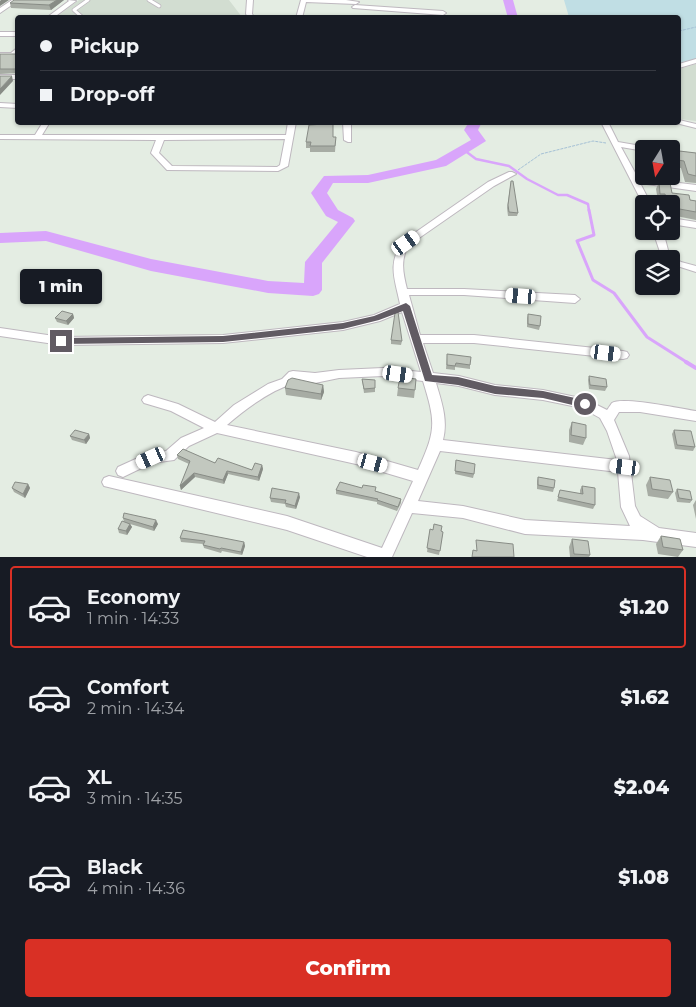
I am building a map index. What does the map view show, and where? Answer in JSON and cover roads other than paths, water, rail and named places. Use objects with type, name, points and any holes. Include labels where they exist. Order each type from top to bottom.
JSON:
[{"type":"street","points":[[0,11],[16,0]]},
{"type":"street","points":[[250,0],[250,15]]},
{"type":"street","points":[[300,15],[304,0],[443,13]]},
{"type":"street","points":[[53,15],[72,1]]},
{"type":"street","points":[[0,34],[15,34]]},
{"type":"street","points":[[0,55],[15,53]]},
{"type":"street","points":[[681,65],[696,61]]},
{"type":"street","points":[[0,78],[15,77]]},
{"type":"street","points":[[0,105],[15,106]]},
{"type":"street","points":[[681,123],[696,126]]},
{"type":"street","points":[[37,137],[45,125]]},
{"type":"street","points":[[162,138],[155,153],[170,168],[278,168],[284,166],[291,125]]},
{"type":"street","points":[[346,125],[348,140]]},
{"type":"street","points":[[606,125],[642,195]]},
{"type":"street","points":[[0,137],[289,137]]},
{"type":"street","points":[[616,144],[635,147]]},
{"type":"street","points":[[109,482],[287,523],[385,557],[436,444],[440,426],[428,378],[406,306],[398,261],[400,252],[406,243],[492,184],[515,172]]},
{"type":"street","points":[[634,180],[696,188]]},
{"type":"street","points":[[680,222],[696,225]]},
{"type":"street","points":[[680,265],[696,269]]},
{"type":"street","points":[[403,292],[464,292],[575,299]]},
{"type":"street","points":[[0,332],[61,341],[223,339],[343,326],[376,318],[406,306]]},
{"type":"street","points":[[416,339],[474,339],[623,355]]},
{"type":"street","points":[[123,471],[151,458],[168,456],[185,442],[216,428],[238,408],[272,387],[286,382],[293,375],[315,378],[339,374],[383,372],[458,381],[495,390],[543,395],[585,404],[640,407],[696,416]]},
{"type":"street","points":[[148,400],[174,406],[216,428],[356,458],[421,476]]},
{"type":"street","points":[[585,404],[604,414],[623,456],[625,487],[632,527]]},
{"type":"street","points":[[607,420],[616,407]]},
{"type":"street","points":[[436,444],[625,467]]},
{"type":"street","points":[[409,506],[463,512],[525,527],[632,527],[658,535],[696,540]]},
{"type":"lane","points":[[80,15],[74,10],[88,0]]},
{"type":"lane","points":[[149,0],[159,6]]},
{"type":"lane","points":[[72,1],[82,5]]},
{"type":"waterway","points":[[508,0],[512,15]]},
{"type":"waterway","points":[[0,238],[46,236],[151,265],[268,287],[313,290],[314,262],[347,221],[332,213],[319,193],[329,179],[368,179],[441,163],[479,141],[471,130],[474,125]]},
{"type":"waterway","points":[[464,150],[476,159],[509,166],[527,179],[558,195],[567,195],[588,204],[589,211]]},
{"type":"waterway","points":[[589,210],[594,235],[577,241],[593,280],[614,293],[647,337],[688,363]]},
{"type":"waterway","points":[[686,362],[696,368]]}]
